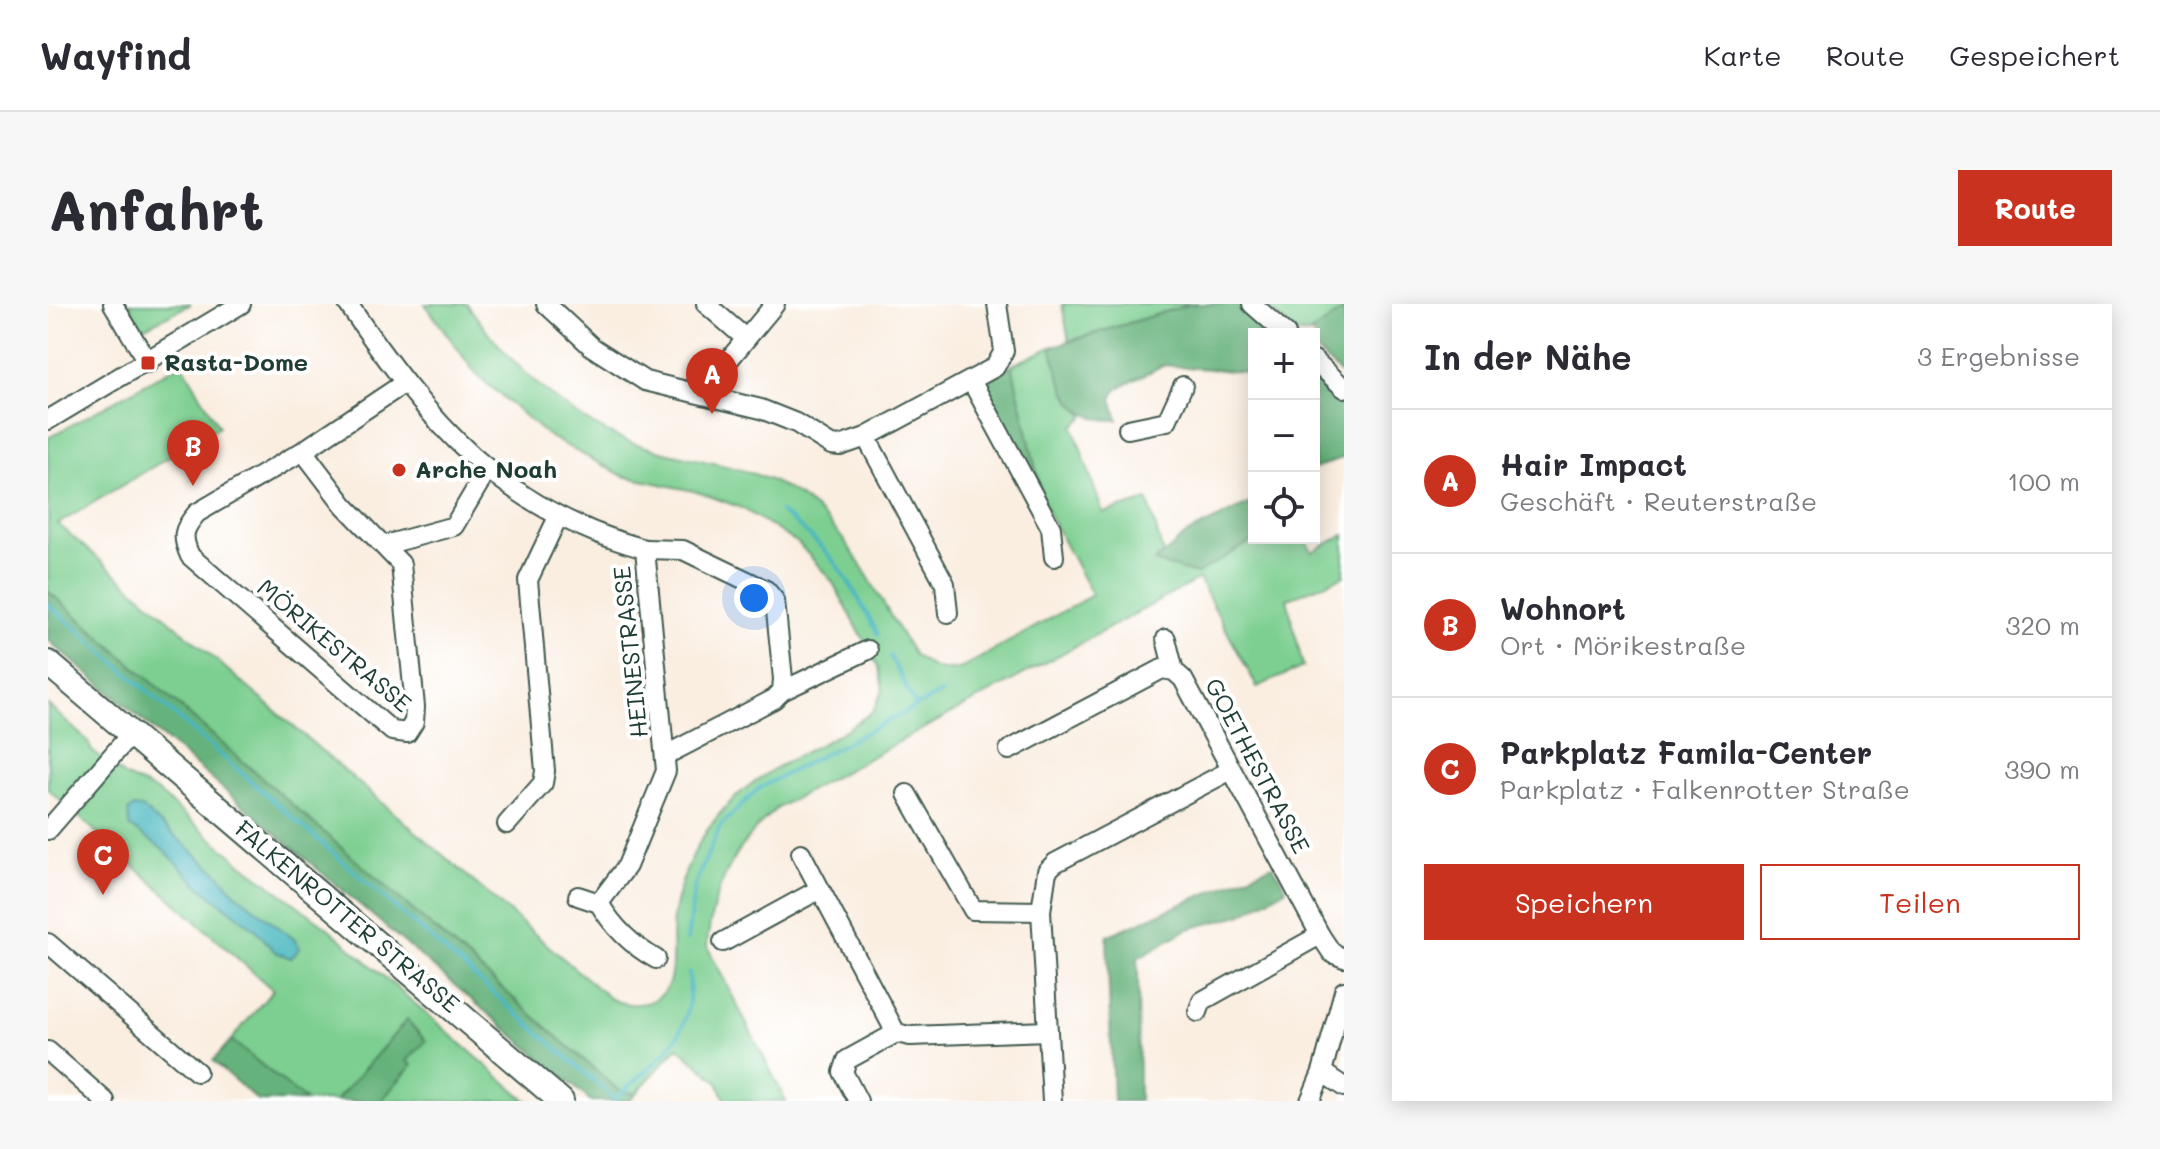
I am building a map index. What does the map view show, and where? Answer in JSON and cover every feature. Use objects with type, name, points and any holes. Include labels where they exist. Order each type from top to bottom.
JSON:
[{"type":"main road","name":"FALKENROTTER STRASSE","points":[[48,663],[561,1101]]},
{"type":"street","points":[[113,304],[148,363]]},
{"type":"street","points":[[48,420],[148,363],[241,304]]},
{"type":"street","name":"HEINESTRASSE","points":[[348,304],[403,384],[442,429],[487,470],[558,517],[607,538],[645,549],[666,771],[627,866],[599,903]]},
{"type":"street","points":[[546,304],[592,347],[645,381],[705,393],[761,409],[796,423],[831,445],[840,446],[866,437],[995,367],[1004,351],[997,304]]},
{"type":"street","points":[[706,304],[745,338]]},
{"type":"street","points":[[705,393],[745,338],[775,304]]},
{"type":"street","points":[[1252,304],[1279,328]]},
{"type":"street","points":[[1320,366],[1344,388]]},
{"type":"street","points":[[972,382],[1051,528],[1054,557]]},
{"type":"street","name":"MÖRIKESTRASSE","points":[[303,451],[344,505],[398,557],[403,571],[415,707],[414,722],[407,733],[392,731],[190,556],[182,538],[186,526],[197,513],[303,451],[403,384]]},
{"type":"street","points":[[1128,429],[1167,421],[1183,386]]},
{"type":"street","points":[[866,437],[945,584],[948,613]]},
{"type":"street","points":[[385,545],[454,526],[487,470]]},
{"type":"street","points":[[507,824],[543,783],[545,771],[528,580],[558,517]]},
{"type":"street","points":[[645,549],[683,550],[766,590],[775,601],[782,691]]},
{"type":"street","points":[[1166,639],[1174,671]]},
{"type":"street","points":[[666,755],[774,699],[782,691],[868,650]]},
{"type":"street","name":"GOETHESTRASSE","points":[[1009,750],[1162,669],[1174,671],[1183,679],[1320,935],[1332,953],[1344,958]]},
{"type":"street","points":[[48,830],[131,734]]},
{"type":"street","points":[[1052,1101],[1041,911],[1047,871],[1055,863],[1231,770]]},
{"type":"street","points":[[907,794],[973,910],[1041,911]]},
{"type":"street","points":[[801,853],[896,1033]]},
{"type":"street","points":[[723,942],[820,889]]},
{"type":"street","points":[[578,896],[599,903],[610,923],[629,941],[656,959]]},
{"type":"street","points":[[1198,1012],[1202,1001],[1320,935]]},
{"type":"street","points":[[48,943],[197,1072]]},
{"type":"street","points":[[1310,1101],[1322,1072],[1344,991]]},
{"type":"street","points":[[858,1101],[843,1072],[847,1060],[896,1033],[910,1036],[1048,1031]]},
{"type":"street","points":[[48,1051],[105,1101]]},
{"type":"street","points":[[1322,1072],[1344,1087]]},
{"type":"green space","points":[[128,304],[191,304],[143,328]]},
{"type":"green space","points":[[425,304],[467,304],[499,345],[538,384],[559,402],[604,430],[648,448],[752,473],[791,491],[831,525],[862,566],[914,655],[937,669],[962,668],[1092,595],[1044,505],[1012,365],[1051,347],[1070,399],[1085,416],[1073,426],[1103,513],[1148,500],[1164,557],[1155,561],[1197,574],[1248,543],[1307,544],[1312,552],[1344,535],[1344,576],[1287,599],[1303,667],[1257,687],[1199,579],[777,808],[737,853],[728,870],[714,906],[707,946],[786,1101],[726,1101],[717,1081],[678,1047],[635,1094],[617,1089],[48,591],[48,438],[182,363],[219,427],[58,524],[609,998],[628,1004],[656,999],[668,985],[671,974],[673,918],[682,882],[696,849],[714,821],[733,799],[754,782],[873,711],[883,690],[879,668],[832,581],[799,544],[742,508],[698,492],[623,476],[548,436],[476,374]]},
{"type":"green space","points":[[1062,304],[1191,304],[1069,341]]},
{"type":"green space","points":[[1191,304],[1244,304],[1272,328],[1248,328],[1248,372],[1163,365],[1117,389],[1112,399],[1118,420],[1102,419],[1078,409],[1064,389],[1051,347]]},
{"type":"green space","points":[[1263,304],[1344,304],[1344,310],[1318,328],[1291,328]]},
{"type":"green space","points":[[1344,310],[1344,377],[1320,355],[1318,328]]},
{"type":"green space","points":[[1012,365],[1044,505],[984,389],[992,377]]},
{"type":"green space","points":[[1320,372],[1344,394],[1344,457],[1320,467]]},
{"type":"green space","points":[[1248,504],[1248,543],[1197,574],[1154,562],[1188,533]]},
{"type":"green space","points":[[48,591],[617,1089],[635,1094],[629,1101],[591,1101],[48,640]]},
{"type":"green space","points":[[48,705],[87,740],[92,751],[126,777],[155,790],[243,865],[328,928],[527,1101],[381,1101],[411,1066],[407,1061],[407,1020],[336,1101],[306,1101],[231,1040],[273,990],[48,789]]},
{"type":"green space","points":[[1273,865],[1286,889],[1241,915],[1188,929],[1138,958],[1139,1101],[1113,1101],[1107,936]]},
{"type":"green space","points":[[407,1020],[426,1041],[407,1061],[412,1065],[381,1101],[336,1101]]},
{"type":"green space","points":[[231,1040],[306,1101],[258,1101],[213,1061]]},
{"type":"water","points":[[134,807],[142,808],[218,873],[235,893],[294,939],[300,948],[291,958],[275,952],[256,930],[198,885],[164,850],[130,827],[128,811]]},
{"type":"waterway","points":[[780,512],[799,526],[838,566],[878,634]]},
{"type":"waterway","points":[[48,604],[615,1099],[660,1058],[680,1031],[689,996],[689,973]]},
{"type":"waterway","points":[[890,656],[915,704]]},
{"type":"waterway","points":[[687,940],[695,884],[720,826],[759,788],[942,693]]},
{"type":"place","name":"Rasta-Dome","points":[[148,363]]},
{"type":"place","name":"Hair Impact","points":[[712,414]]},
{"type":"place","name":"Arche Noah","points":[[399,470]]},
{"type":"place","name":"Wohnort","points":[[193,486]]},
{"type":"place","name":"Parkplatz Famila-Center","points":[[103,895]]}]
